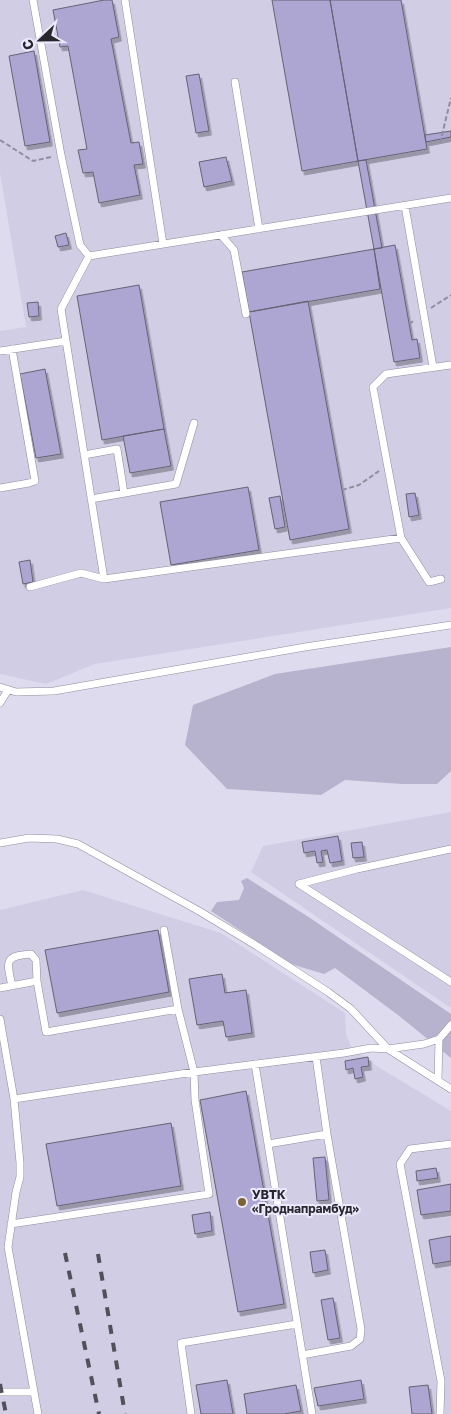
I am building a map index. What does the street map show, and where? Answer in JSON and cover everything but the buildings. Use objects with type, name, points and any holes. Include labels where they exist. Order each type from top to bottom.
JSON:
[{"type":"lane","points":[[33,0],[61,155],[80,245],[89,256]]},
{"type":"lane","points":[[125,0],[163,244]]},
{"type":"lane","points":[[234,82],[259,229]]},
{"type":"lane","points":[[89,256],[451,198]]},
{"type":"lane","points":[[405,206],[433,367]]},
{"type":"lane","points":[[221,235],[234,250],[246,314]]},
{"type":"lane","points":[[89,256],[60,309],[104,579]]},
{"type":"lane","points":[[0,352],[66,341]]},
{"type":"lane","points":[[0,488],[35,481],[12,349]]},
{"type":"lane","points":[[441,579],[429,582],[401,538],[373,387],[386,374],[451,365]]},
{"type":"lane","points":[[91,499],[176,484],[194,423]]},
{"type":"lane","points":[[84,455],[117,449],[124,493]]},
{"type":"lane","points":[[30,587],[81,574],[104,579],[401,538]]},
{"type":"lane","points":[[0,687],[16,692],[54,691],[305,647],[451,625]]},
{"type":"lane","points":[[0,703],[8,690]]},
{"type":"lane","points":[[0,843],[29,838],[57,839],[78,844],[199,911],[328,992],[351,1009],[388,1049],[451,1089]]},
{"type":"lane","points":[[451,849],[357,869],[299,884],[451,982]]},
{"type":"lane","points":[[11,1224],[209,1194],[195,1100],[194,1072],[178,1009],[164,930]]},
{"type":"lane","points":[[12,986],[8,966],[10,959],[16,955],[31,954],[36,960],[36,981],[46,1032],[178,1009]]},
{"type":"lane","points":[[0,988],[36,981]]},
{"type":"lane","points":[[0,1019],[14,1099],[20,1163],[20,1177],[8,1247],[38,1414]]},
{"type":"lane","points":[[14,1099],[371,1048],[388,1049],[424,1044],[439,1039],[451,1025]]},
{"type":"lane","points":[[438,1081],[439,1039]]},
{"type":"lane","points":[[302,1355],[351,1346],[360,1339],[361,1329],[327,1134],[316,1057]]},
{"type":"lane","points":[[255,1064],[312,1414]]},
{"type":"lane","points":[[268,1144],[327,1134]]},
{"type":"lane","points":[[440,1414],[441,1381],[400,1164],[410,1149],[451,1144]]},
{"type":"lane","points":[[191,1414],[181,1342],[297,1324]]},
{"type":"lane","points":[[0,1392],[34,1392]]},
{"type":"path","points":[[440,143],[451,98]]},
{"type":"path","points":[[0,140],[33,160],[61,155]]},
{"type":"path","points":[[342,490],[359,485],[378,473],[387,461]]},
{"type":"shaded area","points":[[0,0],[451,0],[451,608],[95,664],[46,684],[0,674],[0,331],[26,327],[0,173]]},
{"type":"shaded area","points":[[451,647],[451,771],[437,784],[402,784],[345,780],[321,795],[227,789],[185,745],[193,705],[275,674]]},
{"type":"shaded area","points":[[451,812],[451,1008],[251,872],[263,846]]},
{"type":"shaded area","points":[[247,878],[307,916],[451,1014],[451,1058],[335,968],[324,974],[291,964],[211,911],[217,902],[239,900],[244,888],[241,881]]},
{"type":"shaded area","points":[[83,890],[221,933],[345,1013],[346,1034],[353,1052],[368,1057],[375,1065],[451,1111],[451,1414],[0,1414],[0,910]]},
{"type":"railway","points":[[65,1253],[99,1414]]},
{"type":"railway","points":[[98,1254],[125,1414]]},
{"type":"railway","points":[[0,1384],[6,1414]]},
{"type":"place","name":"УВТК «Гроднапрамбуд»","points":[[242,1202]]}]
